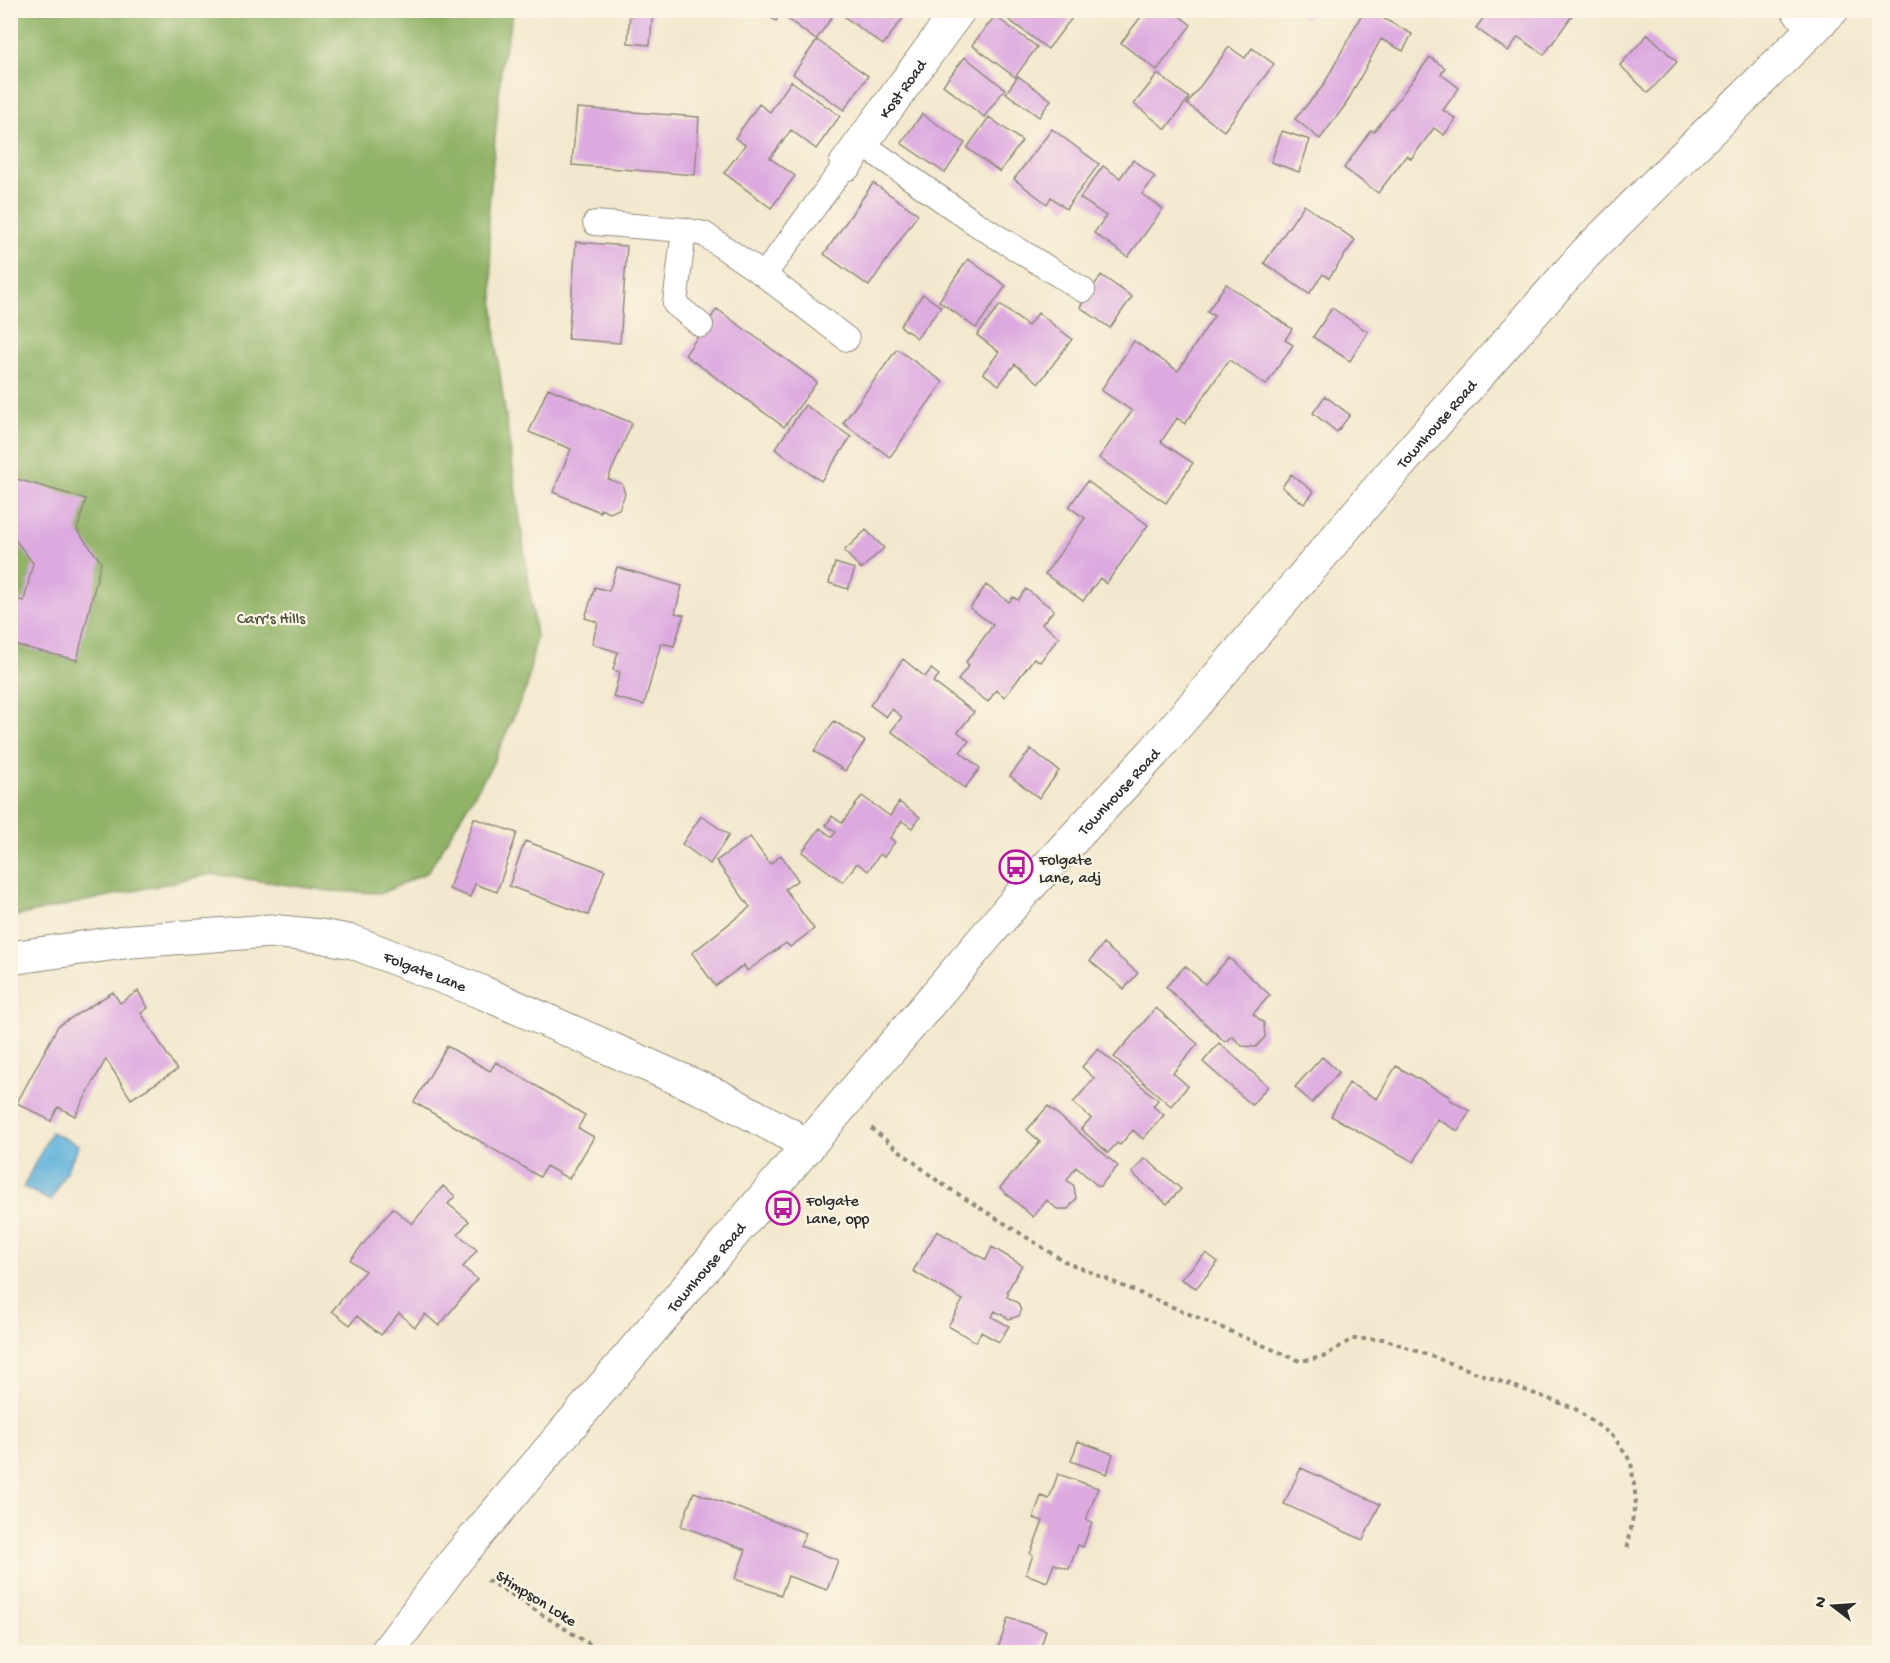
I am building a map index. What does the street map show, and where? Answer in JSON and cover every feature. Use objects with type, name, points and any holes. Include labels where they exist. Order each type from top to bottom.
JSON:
[{"type":"street","name":"Kost Road","points":[[853,153],[958,10]]},
{"type":"street","name":"Townhouse Road","points":[[387,1653],[456,1560],[1021,896],[1153,753],[1398,467],[1585,254],[1815,16]]},
{"type":"street","name":"Folgate Lane","points":[[10,958],[131,941],[270,931],[353,942],[484,993],[718,1096],[790,1135],[807,1148]]},
{"type":"lane","points":[[764,275],[853,153],[975,223],[1083,290]]},
{"type":"lane","points":[[595,223],[684,230],[704,234],[764,275],[846,339]]},
{"type":"lane","points":[[684,230],[675,304],[701,325]]},
{"type":"path","points":[[843,1105],[939,1182],[1064,1261],[1300,1361],[1323,1357],[1352,1339],[1384,1339],[1574,1408],[1614,1437],[1631,1462],[1636,1500],[1627,1551]]},
{"type":"path","name":"Stimpson Loke","points":[[456,1560],[607,1653]]},
{"type":"green space","name":"Carr's Hills","points":[[10,11],[514,11],[502,59],[488,218],[497,353],[536,636],[527,686],[492,765],[428,872],[382,893],[330,891],[212,874],[11,917]]},
{"type":"water","points":[[51,1132],[79,1145],[51,1201],[23,1187]]},
{"type":"building","points":[[630,10],[653,10],[650,45],[628,43]]},
{"type":"building","points":[[668,10],[684,10],[684,11],[670,15]]},
{"type":"building","points":[[760,10],[783,10],[776,21]]},
{"type":"building","points":[[788,10],[837,10],[816,40],[784,16]]},
{"type":"building","points":[[850,10],[909,10],[883,45],[845,17]]},
{"type":"building","points":[[1008,10],[1078,10],[1048,49],[1004,16]]},
{"type":"building","points":[[1146,10],[1172,10],[1191,25],[1157,70],[1121,43]]},
{"type":"building","points":[[1295,10],[1311,10],[1305,18]]},
{"type":"building","points":[[1364,10],[1412,34],[1403,51],[1381,39],[1346,104],[1320,139],[1295,119],[1323,86]]},
{"type":"building","points":[[1489,10],[1576,10],[1544,55],[1518,37],[1508,51],[1476,28]]},
{"type":"building","points":[[995,16],[1037,47],[1015,77],[972,45]]},
{"type":"building","points":[[1648,34],[1677,62],[1648,93],[1620,65]]},
{"type":"building","points":[[817,40],[868,76],[844,110],[793,74]]},
{"type":"building","points":[[1229,47],[1245,58],[1252,48],[1274,64],[1224,131],[1187,104]]},
{"type":"building","points":[[965,57],[1005,89],[984,117],[943,85]]},
{"type":"building","points":[[1430,57],[1445,68],[1441,74],[1459,88],[1443,110],[1456,119],[1444,135],[1434,128],[1411,159],[1407,155],[1378,193],[1344,168],[1371,130],[1374,132]]},
{"type":"building","points":[[1158,74],[1189,98],[1166,129],[1134,104]]},
{"type":"building","points":[[1018,76],[1051,100],[1039,117],[1006,93]]},
{"type":"building","points":[[791,81],[840,116],[816,149],[791,130],[770,158],[795,176],[771,208],[724,173],[745,145],[735,138],[759,104],[770,112]]},
{"type":"building","points":[[577,108],[699,117],[695,175],[572,165]]},
{"type":"building","points":[[922,114],[965,143],[945,173],[901,143]]},
{"type":"building","points":[[989,117],[1022,141],[1000,172],[967,148]]},
{"type":"building","points":[[1052,129],[1099,164],[1066,209],[1051,197],[1047,204],[1014,179]]},
{"type":"building","points":[[1282,131],[1310,140],[1299,172],[1271,162]]},
{"type":"building","points":[[1133,160],[1155,177],[1142,194],[1163,209],[1128,257],[1094,233],[1106,216],[1080,198],[1103,166],[1120,178]]},
{"type":"building","points":[[873,183],[918,214],[869,286],[824,254]]},
{"type":"building","points":[[1304,205],[1355,240],[1329,278],[1323,274],[1309,294],[1264,263]]},
{"type":"building","points":[[576,242],[627,246],[620,343],[568,339]]},
{"type":"building","points":[[968,259],[1006,286],[976,328],[939,301]]},
{"type":"building","points":[[1101,275],[1132,297],[1110,328],[1080,307]]},
{"type":"building","points":[[1226,284],[1292,329],[1285,340],[1293,345],[1266,385],[1229,360],[1185,424],[1177,418],[1161,442],[1193,463],[1166,503],[1099,458],[1132,411],[1101,390],[1134,341],[1178,371],[1214,316],[1207,312]]},
{"type":"building","points":[[923,294],[941,307],[917,338],[900,326]]},
{"type":"building","points":[[1000,305],[1028,326],[1038,313],[1072,339],[1039,383],[1015,364],[999,385],[983,373],[999,352],[977,335]]},
{"type":"building","points":[[1332,308],[1368,332],[1350,361],[1313,337]]},
{"type":"building","points":[[717,309],[817,382],[784,427],[685,355]]},
{"type":"building","points":[[897,349],[943,382],[890,457],[843,423]]},
{"type":"building","points":[[548,388],[632,423],[608,479],[622,484],[625,494],[619,509],[610,513],[600,509],[600,512],[553,492],[571,449],[529,432]]},
{"type":"building","points":[[1325,396],[1350,415],[1337,432],[1313,413]]},
{"type":"building","points":[[805,405],[851,437],[821,481],[775,449]]},
{"type":"building","points":[[1291,474],[1314,492],[1304,504],[1282,487]]},
{"type":"building","points":[[10,477],[86,499],[77,530],[101,562],[77,660],[10,644],[10,598],[24,601],[33,563],[10,533]]},
{"type":"building","points":[[1087,481],[1148,525],[1106,584],[1100,578],[1083,601],[1045,574],[1085,518],[1069,507]]},
{"type":"building","points":[[866,530],[884,548],[861,569],[844,551]]},
{"type":"building","points":[[835,563],[855,569],[848,589],[829,583]]},
{"type":"building","points":[[617,567],[682,586],[675,613],[684,615],[674,646],[661,643],[644,705],[613,697],[620,672],[613,670],[618,652],[592,644],[598,622],[585,618],[595,587],[609,591]]},
{"type":"building","points":[[986,585],[1009,602],[1013,597],[1018,600],[1026,589],[1054,610],[1042,624],[1059,637],[1040,662],[1034,658],[1005,697],[996,690],[988,702],[958,680],[969,665],[966,662],[993,625],[970,608]]},
{"type":"building","points":[[903,659],[925,677],[931,669],[939,675],[933,682],[974,712],[958,732],[969,741],[960,752],[980,768],[965,788],[891,731],[902,717],[892,709],[886,717],[870,705]]},
{"type":"building","points":[[834,721],[865,741],[845,771],[814,751]]},
{"type":"building","points":[[1031,749],[1059,771],[1039,798],[1010,776]]},
{"type":"building","points":[[862,796],[890,816],[899,802],[920,817],[912,828],[902,821],[890,838],[895,842],[884,857],[880,854],[868,871],[857,863],[843,882],[802,852],[820,828],[832,837],[836,832],[826,825],[832,816],[842,823]]},
{"type":"building","points":[[701,816],[729,835],[710,864],[682,844]]},
{"type":"building","points":[[474,818],[517,833],[497,892],[475,884],[470,897],[449,889]]},
{"type":"building","points":[[750,837],[770,864],[781,855],[798,880],[785,889],[814,929],[790,947],[786,943],[747,971],[744,965],[715,986],[692,953],[750,907],[716,861]]},
{"type":"building","points":[[525,841],[605,870],[588,915],[509,886]]},
{"type":"building","points":[[1103,944],[1138,973],[1124,989],[1090,961]]},
{"type":"building","points":[[1229,958],[1270,995],[1253,1014],[1264,1023],[1265,1037],[1256,1047],[1242,1046],[1232,1036],[1225,1042],[1166,987],[1185,966],[1205,984]]},
{"type":"building","points":[[138,991],[148,1008],[141,1013],[177,1070],[131,1099],[106,1059],[75,1116],[58,1107],[51,1121],[17,1103],[58,1026],[113,992],[120,1003]]},
{"type":"building","points":[[1156,1008],[1198,1044],[1173,1073],[1188,1086],[1171,1106],[1114,1057]]},
{"type":"building","points":[[1219,1043],[1268,1086],[1252,1105],[1203,1062]]},
{"type":"building","points":[[447,1046],[490,1071],[496,1062],[585,1115],[578,1128],[594,1137],[569,1179],[546,1166],[540,1177],[414,1102]]},
{"type":"building","points":[[1098,1049],[1158,1100],[1153,1106],[1164,1115],[1143,1139],[1133,1130],[1120,1145],[1117,1143],[1108,1153],[1081,1129],[1091,1118],[1073,1103],[1094,1078],[1082,1067]]},
{"type":"building","points":[[1322,1057],[1339,1072],[1312,1103],[1295,1087]]},
{"type":"building","points":[[1396,1066],[1470,1111],[1458,1131],[1437,1119],[1414,1162],[1331,1116],[1349,1083],[1377,1099]]},
{"type":"building","points":[[1048,1106],[1118,1166],[1099,1187],[1076,1167],[1067,1180],[1074,1186],[1076,1199],[1068,1209],[1057,1209],[1047,1200],[1033,1217],[1000,1188],[1040,1142],[1027,1130]]},
{"type":"building","points":[[1145,1158],[1181,1189],[1167,1204],[1132,1173]]},
{"type":"building","points":[[443,1186],[455,1196],[448,1204],[469,1221],[458,1234],[477,1250],[463,1267],[477,1279],[439,1326],[425,1314],[415,1327],[399,1313],[381,1335],[357,1316],[350,1325],[332,1311],[365,1271],[350,1260],[393,1208],[412,1224]]},
{"type":"building","points":[[937,1231],[986,1260],[992,1247],[1022,1265],[1007,1292],[1009,1293],[1007,1297],[1018,1303],[1021,1311],[1019,1316],[1009,1319],[995,1311],[992,1317],[1009,1326],[999,1342],[981,1332],[976,1342],[948,1326],[963,1300],[913,1271]]},
{"type":"building","points":[[1206,1253],[1218,1262],[1196,1288],[1181,1279]]},
{"type":"building","points":[[1078,1441],[1113,1454],[1107,1474],[1071,1461]]},
{"type":"building","points":[[1301,1468],[1380,1504],[1363,1540],[1284,1504]]},
{"type":"building","points":[[1058,1474],[1098,1488],[1086,1520],[1092,1522],[1083,1547],[1078,1545],[1069,1569],[1054,1564],[1047,1582],[1026,1574],[1033,1555],[1030,1554],[1043,1521],[1033,1518],[1041,1496],[1049,1499]]},
{"type":"building","points":[[694,1492],[806,1533],[800,1546],[838,1560],[827,1590],[788,1576],[781,1595],[735,1579],[746,1550],[681,1526]]},
{"type":"building","points":[[1008,1618],[1046,1630],[1040,1650],[1046,1652],[997,1652]]},
{"type":"place","name":"Folgate Lane, adj","points":[[1016,867]]},
{"type":"place","name":"Folgate Lane, opp","points":[[783,1208]]}]
